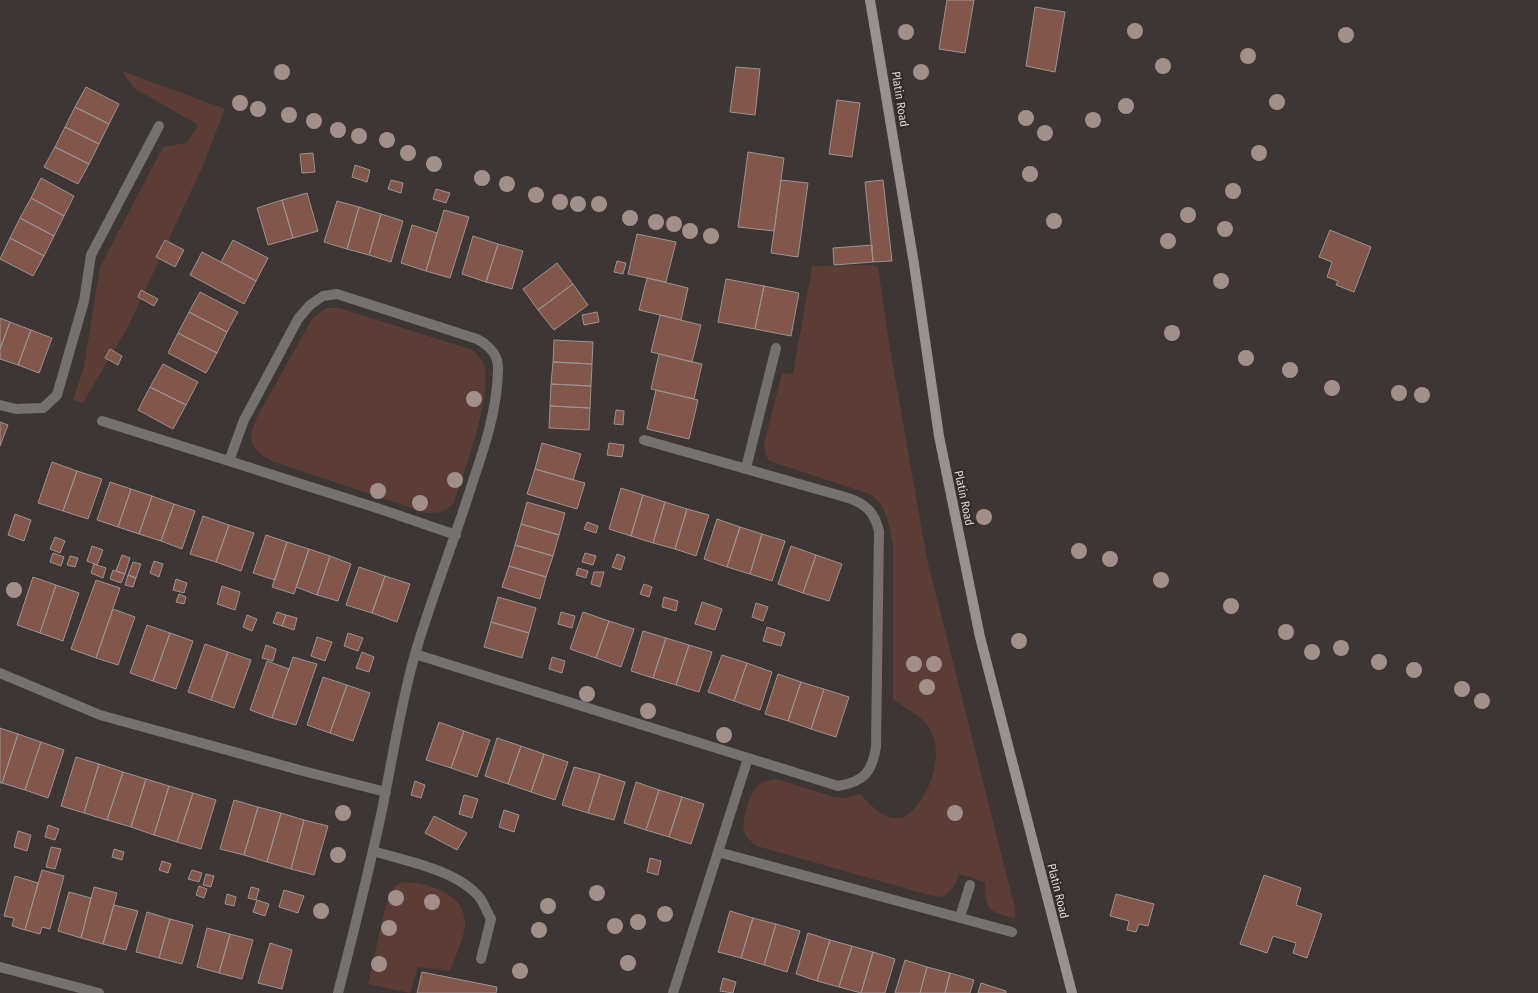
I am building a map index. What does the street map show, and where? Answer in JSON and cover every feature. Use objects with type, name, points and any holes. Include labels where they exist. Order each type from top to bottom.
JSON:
[{"type":"main road","name":"Platin Road","points":[[870,0],[914,264],[939,436],[980,637],[1072,993]]},
{"type":"street","points":[[0,405],[16,409],[43,408],[57,395],[84,301],[91,255],[159,126]]},
{"type":"street","points":[[229,461],[244,420],[298,319],[310,304],[323,296],[337,294],[451,330],[488,345],[496,355],[498,368],[495,406],[487,438],[456,535],[415,654],[395,737],[373,852],[338,993]]},
{"type":"street","points":[[746,468],[776,348]]},
{"type":"street","points":[[102,421],[375,507],[456,535]]},
{"type":"street","points":[[415,654],[838,786],[852,784],[868,773],[874,760],[876,747],[880,531],[875,516],[852,499],[644,440]]},
{"type":"street","points":[[0,673],[100,715],[386,792]]},
{"type":"street","points":[[673,993],[748,758]]},
{"type":"street","points":[[373,852],[428,867],[452,877],[480,898],[490,919],[481,960]]},
{"type":"street","points":[[718,852],[1012,932]]},
{"type":"street","points":[[960,917],[970,885]]},
{"type":"street","points":[[0,968],[99,993]]},
{"type":"shaded area","points":[[122,71],[225,109],[201,170],[128,327],[83,403],[73,400],[84,367],[100,267],[163,147],[187,143],[198,125],[134,88]]},
{"type":"shaded area","points":[[873,265],[878,267],[889,343],[927,559],[1015,908],[1015,918],[999,914],[990,908],[987,904],[985,882],[959,874],[953,887],[942,897],[929,895],[757,846],[749,840],[744,831],[745,813],[750,798],[757,787],[766,781],[776,779],[834,797],[845,798],[860,794],[882,813],[892,818],[898,818],[909,814],[920,801],[931,781],[934,769],[936,747],[928,726],[918,716],[893,700],[893,545],[887,517],[880,503],[870,494],[769,461],[765,453],[764,444],[782,373],[793,374],[812,266]]},
{"type":"shaded area","points":[[326,308],[339,308],[473,350],[482,361],[485,369],[485,384],[480,418],[454,502],[445,510],[427,513],[274,462],[260,453],[253,444],[251,439],[257,417],[312,319]]},
{"type":"shaded area","points":[[402,882],[434,887],[453,898],[460,906],[464,915],[465,926],[461,943],[450,971],[418,967],[410,993],[368,984],[386,905],[395,886]]},
{"type":"building","points":[[947,0],[974,0],[965,53],[939,49]]},
{"type":"building","points":[[1035,7],[1065,12],[1055,72],[1026,66]]},
{"type":"building","points":[[736,67],[760,69],[755,115],[730,112]]},
{"type":"building","points":[[86,87],[119,104],[109,124],[75,107]]},
{"type":"building","points":[[837,100],[860,103],[852,157],[829,154]]},
{"type":"building","points":[[75,107],[109,124],[99,144],[65,127]]},
{"type":"building","points":[[65,127],[99,144],[89,164],[55,147]]},
{"type":"building","points":[[55,147],[89,164],[78,184],[44,167]]},
{"type":"building","points":[[748,152],[784,158],[774,231],[738,227]]},
{"type":"building","points":[[313,153],[315,172],[302,173],[300,154]]},
{"type":"building","points":[[355,165],[370,170],[367,182],[352,177]]},
{"type":"building","points":[[41,178],[74,196],[64,216],[31,198]]},
{"type":"building","points":[[391,180],[403,183],[401,193],[388,189]]},
{"type":"building","points":[[781,180],[808,183],[798,257],[771,253]]},
{"type":"building","points":[[883,180],[892,261],[873,262],[865,182]]},
{"type":"building","points":[[436,189],[450,193],[446,203],[433,199]]},
{"type":"building","points":[[307,193],[318,231],[293,238],[282,200]]},
{"type":"building","points":[[31,198],[64,216],[54,236],[20,218]]},
{"type":"building","points":[[282,200],[293,238],[268,245],[257,208]]},
{"type":"building","points":[[337,201],[359,207],[347,249],[324,242]]},
{"type":"building","points":[[359,207],[381,214],[369,255],[347,249]]},
{"type":"building","points":[[444,210],[469,217],[450,278],[426,271]]},
{"type":"building","points":[[381,214],[403,221],[391,262],[369,255]]},
{"type":"building","points":[[20,218],[54,236],[44,256],[10,238]]},
{"type":"building","points":[[412,225],[437,233],[426,271],[401,263]]},
{"type":"building","points":[[1330,230],[1371,247],[1354,292],[1336,285],[1338,281],[1327,277],[1332,262],[1319,257]]},
{"type":"building","points":[[637,234],[676,242],[666,282],[628,274]]},
{"type":"building","points":[[473,236],[498,244],[486,282],[462,274]]},
{"type":"building","points":[[10,238],[44,256],[33,276],[0,259]]},
{"type":"building","points":[[165,240],[184,250],[175,267],[156,257]]},
{"type":"building","points":[[233,240],[268,258],[256,281],[221,262]]},
{"type":"building","points":[[498,244],[523,251],[512,289],[486,282]]},
{"type":"building","points":[[872,245],[873,262],[834,265],[833,248]]},
{"type":"building","points":[[202,252],[256,281],[244,304],[190,275]]},
{"type":"building","points":[[617,261],[626,263],[623,274],[614,272]]},
{"type":"building","points":[[557,263],[573,284],[538,310],[523,289]]},
{"type":"building","points":[[647,278],[688,288],[681,320],[639,310]]},
{"type":"building","points":[[726,279],[764,286],[755,329],[718,322]]},
{"type":"building","points":[[573,284],[588,305],[554,330],[538,310]]},
{"type":"building","points":[[764,286],[799,293],[791,336],[755,329]]},
{"type":"building","points":[[141,290],[158,299],[154,306],[138,297]]},
{"type":"building","points":[[200,292],[238,312],[227,332],[189,312]]},
{"type":"building","points":[[189,312],[227,332],[217,353],[178,333]]},
{"type":"building","points":[[597,312],[599,322],[584,325],[582,315]]},
{"type":"building","points":[[660,315],[701,325],[692,362],[651,352]]},
{"type":"building","points":[[0,318],[10,322],[0,349]]},
{"type":"building","points":[[10,322],[31,330],[18,365],[0,359],[0,349]]},
{"type":"building","points":[[31,330],[52,338],[39,373],[18,365]]},
{"type":"building","points":[[178,333],[217,353],[206,373],[168,353]]},
{"type":"building","points":[[554,340],[593,342],[592,364],[553,362]]},
{"type":"building","points":[[110,349],[122,356],[118,365],[105,358]]},
{"type":"building","points":[[659,354],[702,364],[694,399],[651,389]]},
{"type":"building","points":[[553,362],[592,364],[591,386],[551,384]]},
{"type":"building","points":[[163,364],[198,382],[186,405],[150,387]]},
{"type":"building","points":[[551,384],[591,386],[590,408],[550,406]]},
{"type":"building","points":[[150,387],[186,405],[173,429],[138,410]]},
{"type":"building","points":[[656,390],[698,400],[689,439],[647,429]]},
{"type":"building","points":[[550,406],[590,408],[589,430],[549,428]]},
{"type":"building","points":[[616,410],[624,411],[623,425],[614,424]]},
{"type":"building","points":[[0,422],[8,425],[0,446]]},
{"type":"building","points":[[542,443],[581,454],[573,480],[535,469]]},
{"type":"building","points":[[609,443],[624,445],[622,457],[607,455]]},
{"type":"building","points":[[52,462],[77,471],[63,511],[38,503]]},
{"type":"building","points":[[535,469],[585,483],[577,509],[527,494]]},
{"type":"building","points":[[77,471],[102,479],[88,519],[63,511]]},
{"type":"building","points":[[110,482],[131,489],[118,527],[97,520]]},
{"type":"building","points":[[621,488],[643,495],[631,536],[609,529]]},
{"type":"building","points":[[131,489],[152,496],[139,534],[118,527]]},
{"type":"building","points":[[643,495],[665,502],[653,543],[631,536]]},
{"type":"building","points":[[152,496],[174,504],[161,541],[139,534]]},
{"type":"building","points":[[527,502],[565,513],[559,535],[521,524]]},
{"type":"building","points":[[665,502],[687,509],[675,549],[653,543]]},
{"type":"building","points":[[174,504],[195,511],[182,549],[161,541]]},
{"type":"building","points":[[687,509],[709,515],[696,556],[675,549]]},
{"type":"building","points":[[15,514],[31,520],[24,541],[8,535]]},
{"type":"building","points":[[203,516],[229,525],[216,562],[190,554]]},
{"type":"building","points":[[717,519],[740,527],[727,567],[704,559]]},
{"type":"building","points":[[587,522],[598,526],[596,533],[584,529]]},
{"type":"building","points":[[521,524],[559,535],[553,556],[515,545]]},
{"type":"building","points":[[229,525],[254,533],[241,571],[216,562]]},
{"type":"building","points":[[740,527],[762,534],[750,574],[727,567]]},
{"type":"building","points":[[762,534],[785,541],[772,581],[750,574]]},
{"type":"building","points":[[266,535],[287,542],[275,580],[253,573]]},
{"type":"building","points":[[55,537],[65,541],[60,553],[50,549]]},
{"type":"building","points":[[287,542],[309,549],[294,594],[272,587]]},
{"type":"building","points":[[515,545],[553,556],[546,577],[509,566]]},
{"type":"building","points":[[92,546],[103,550],[97,565],[87,561]]},
{"type":"building","points":[[791,546],[816,555],[803,593],[778,584]]},
{"type":"building","points":[[309,549],[330,556],[317,595],[296,587]]},
{"type":"building","points":[[53,553],[64,557],[61,566],[50,562]]},
{"type":"building","points":[[585,553],[596,556],[593,565],[582,562]]},
{"type":"building","points":[[617,554],[625,557],[621,570],[612,567]]},
{"type":"building","points":[[122,555],[130,558],[125,574],[116,571]]},
{"type":"building","points":[[816,555],[842,564],[829,601],[803,593]]},
{"type":"building","points":[[70,556],[78,558],[75,567],[67,565]]},
{"type":"building","points":[[330,556],[351,564],[338,601],[317,595]]},
{"type":"building","points":[[154,561],[163,564],[159,577],[150,573]]},
{"type":"building","points":[[133,562],[141,564],[136,578],[128,575]]},
{"type":"building","points":[[94,564],[106,568],[103,578],[91,573]]},
{"type":"building","points":[[509,566],[546,577],[540,599],[502,587]]},
{"type":"building","points":[[359,567],[385,576],[372,613],[346,605]]},
{"type":"building","points":[[578,568],[588,571],[586,578],[576,575]]},
{"type":"building","points":[[113,570],[125,574],[121,583],[110,579]]},
{"type":"building","points":[[594,572],[604,572],[600,587],[591,584]]},
{"type":"building","points":[[128,575],[136,578],[133,587],[125,585]]},
{"type":"building","points":[[385,576],[410,584],[397,622],[372,613]]},
{"type":"building","points":[[33,577],[56,585],[40,633],[17,625]]},
{"type":"building","points":[[176,579],[187,583],[184,593],[173,590]]},
{"type":"building","points":[[96,580],[120,588],[96,658],[71,649]]},
{"type":"building","points":[[644,584],[652,587],[649,597],[640,594]]},
{"type":"building","points":[[56,585],[79,593],[63,641],[40,633]]},
{"type":"building","points":[[222,586],[240,592],[235,610],[217,604]]},
{"type":"building","points":[[179,594],[186,597],[184,604],[176,602]]},
{"type":"building","points":[[498,597],[536,608],[529,633],[491,622]]},
{"type":"building","points":[[664,597],[678,601],[676,611],[662,607]]},
{"type":"building","points":[[702,602],[722,609],[715,630],[695,624]]},
{"type":"building","points":[[756,603],[768,607],[763,621],[752,617]]},
{"type":"building","points":[[113,609],[135,617],[118,665],[96,658]]},
{"type":"building","points":[[277,612],[286,615],[282,626],[273,623]]},
{"type":"building","points":[[561,612],[575,616],[572,628],[558,624]]},
{"type":"building","points":[[583,612],[609,621],[596,658],[570,649]]},
{"type":"building","points":[[247,615],[257,619],[252,631],[243,627]]},
{"type":"building","points":[[286,615],[297,618],[294,630],[282,626]]},
{"type":"building","points":[[609,621],[634,629],[621,667],[596,658]]},
{"type":"building","points":[[491,622],[529,633],[522,658],[484,647]]},
{"type":"building","points":[[147,625],[170,633],[153,681],[130,673]]},
{"type":"building","points":[[767,627],[785,633],[781,646],[763,641]]},
{"type":"building","points":[[643,631],[666,638],[653,678],[631,671]]},
{"type":"building","points":[[170,633],[193,641],[176,689],[153,681]]},
{"type":"building","points":[[348,633],[363,638],[358,651],[344,646]]},
{"type":"building","points":[[317,637],[332,642],[325,661],[311,656]]},
{"type":"building","points":[[666,638],[689,645],[676,685],[653,678]]},
{"type":"building","points":[[205,644],[228,652],[211,700],[188,692]]},
{"type":"building","points":[[266,645],[276,649],[273,661],[262,658]]},
{"type":"building","points":[[689,645],[712,652],[699,692],[676,685]]},
{"type":"building","points":[[228,652],[251,660],[234,708],[211,700]]},
{"type":"building","points":[[362,652],[374,657],[369,672],[356,668]]},
{"type":"building","points":[[722,655],[747,663],[734,701],[708,692]]},
{"type":"building","points":[[293,657],[317,664],[296,725],[272,718]]},
{"type":"building","points":[[552,657],[565,661],[562,673],[549,669]]},
{"type":"building","points":[[267,661],[289,669],[272,718],[250,710]]},
{"type":"building","points":[[747,663],[772,672],[760,710],[734,701]]},
{"type":"building","points":[[778,674],[801,682],[788,721],[765,714]]},
{"type":"building","points":[[323,677],[347,685],[330,733],[307,725]]},
{"type":"building","points":[[801,682],[824,689],[811,729],[788,721]]},
{"type":"building","points":[[347,685],[370,693],[353,741],[330,733]]},
{"type":"building","points":[[824,689],[849,697],[836,737],[811,729]]},
{"type":"building","points":[[439,722],[464,731],[451,768],[426,760]]},
{"type":"building","points":[[0,728],[18,734],[2,783],[0,783]]},
{"type":"building","points":[[464,731],[490,740],[477,777],[451,768]]},
{"type":"building","points":[[18,734],[41,742],[25,790],[2,783]]},
{"type":"building","points":[[497,738],[521,746],[508,784],[485,776]]},
{"type":"building","points":[[41,742],[64,750],[48,798],[25,790]]},
{"type":"building","points":[[521,746],[544,754],[531,792],[508,784]]},
{"type":"building","points":[[544,754],[568,762],[555,800],[531,792]]},
{"type":"building","points":[[76,757],[99,764],[84,813],[61,806]]},
{"type":"building","points":[[99,764],[123,772],[107,820],[84,813]]},
{"type":"building","points":[[574,767],[600,774],[588,813],[562,805]]},
{"type":"building","points":[[123,772],[146,779],[131,827],[107,820]]},
{"type":"building","points":[[600,774],[625,782],[614,820],[588,813]]},
{"type":"building","points":[[146,779],[169,786],[154,835],[131,827]]},
{"type":"building","points":[[415,781],[425,785],[421,798],[411,795]]},
{"type":"building","points":[[636,782],[659,790],[646,830],[624,823]]},
{"type":"building","points":[[169,786],[193,793],[177,842],[154,835]]},
{"type":"building","points":[[659,790],[682,797],[669,837],[646,830]]},
{"type":"building","points":[[193,793],[216,800],[201,849],[177,842]]},
{"type":"building","points":[[464,795],[478,799],[472,818],[459,814]]},
{"type":"building","points":[[682,797],[704,804],[691,844],[669,837]]},
{"type":"building","points":[[234,800],[258,807],[244,855],[220,849]]},
{"type":"building","points":[[258,807],[281,813],[267,862],[244,855]]},
{"type":"building","points":[[504,810],[519,815],[514,832],[499,827]]},
{"type":"building","points":[[281,813],[304,820],[291,869],[267,862]]},
{"type":"building","points":[[434,816],[467,833],[457,850],[425,833]]},
{"type":"building","points":[[304,820],[328,826],[314,875],[291,869]]},
{"type":"building","points":[[48,825],[59,829],[55,840],[45,837]]},
{"type":"building","points":[[18,831],[31,835],[27,851],[14,847]]},
{"type":"building","points":[[51,847],[61,849],[55,869],[46,867]]},
{"type":"building","points":[[114,849],[124,852],[122,860],[112,857]]},
{"type":"building","points":[[650,858],[661,861],[658,875],[647,872]]},
{"type":"building","points":[[162,861],[171,864],[168,873],[159,870]]},
{"type":"building","points":[[42,870],[64,876],[50,929],[42,927],[40,934],[25,930]]},
{"type":"building","points":[[192,870],[202,873],[199,882],[188,879]]},
{"type":"building","points":[[206,874],[214,876],[211,887],[203,885]]},
{"type":"building","points":[[1264,875],[1301,888],[1296,905],[1322,914],[1307,958],[1293,953],[1296,943],[1273,936],[1267,953],[1240,944]]},
{"type":"building","points":[[15,876],[38,883],[25,930],[12,926],[14,918],[4,916]]},
{"type":"building","points":[[199,886],[207,889],[204,898],[196,895]]},
{"type":"building","points":[[94,887],[117,893],[103,944],[81,938]]},
{"type":"building","points":[[251,887],[259,889],[256,900],[248,898]]},
{"type":"building","points":[[284,890],[304,896],[298,913],[279,907]]},
{"type":"building","points":[[69,892],[91,898],[81,938],[58,931]]},
{"type":"building","points":[[227,894],[236,897],[234,906],[225,904]]},
{"type":"building","points":[[1116,894],[1154,904],[1148,926],[1139,924],[1136,932],[1127,930],[1129,921],[1110,916]]},
{"type":"building","points":[[257,900],[269,904],[265,916],[253,912]]},
{"type":"building","points":[[114,905],[138,911],[126,950],[103,944]]},
{"type":"building","points":[[730,911],[753,918],[741,958],[718,952]]},
{"type":"building","points":[[147,912],[170,919],[159,958],[136,952]]},
{"type":"building","points":[[753,918],[776,924],[764,965],[741,958]]},
{"type":"building","points":[[170,919],[193,925],[182,964],[159,958]]},
{"type":"building","points":[[776,924],[800,931],[787,972],[764,965]]},
{"type":"building","points":[[207,928],[230,934],[219,973],[197,967]]},
{"type":"building","points":[[808,933],[830,940],[817,981],[796,974]]},
{"type":"building","points":[[230,934],[253,940],[242,979],[219,973]]},
{"type":"building","points":[[830,940],[852,946],[839,987],[817,981]]},
{"type":"building","points":[[270,943],[292,950],[282,989],[258,983]]},
{"type":"building","points":[[852,946],[873,952],[861,993],[839,987]]},
{"type":"building","points":[[873,952],[895,959],[885,993],[861,993]]},
{"type":"building","points":[[905,960],[927,967],[920,993],[895,993]]},
{"type":"building","points":[[927,967],[950,973],[945,993],[920,993]]},
{"type":"building","points":[[422,972],[497,987],[496,993],[417,993]]},
{"type":"building","points":[[950,973],[974,980],[970,993],[945,993]]},
{"type":"building","points":[[723,978],[736,982],[733,993],[720,991]]},
{"type":"building","points":[[981,983],[1006,991],[1006,993],[978,993]]}]
